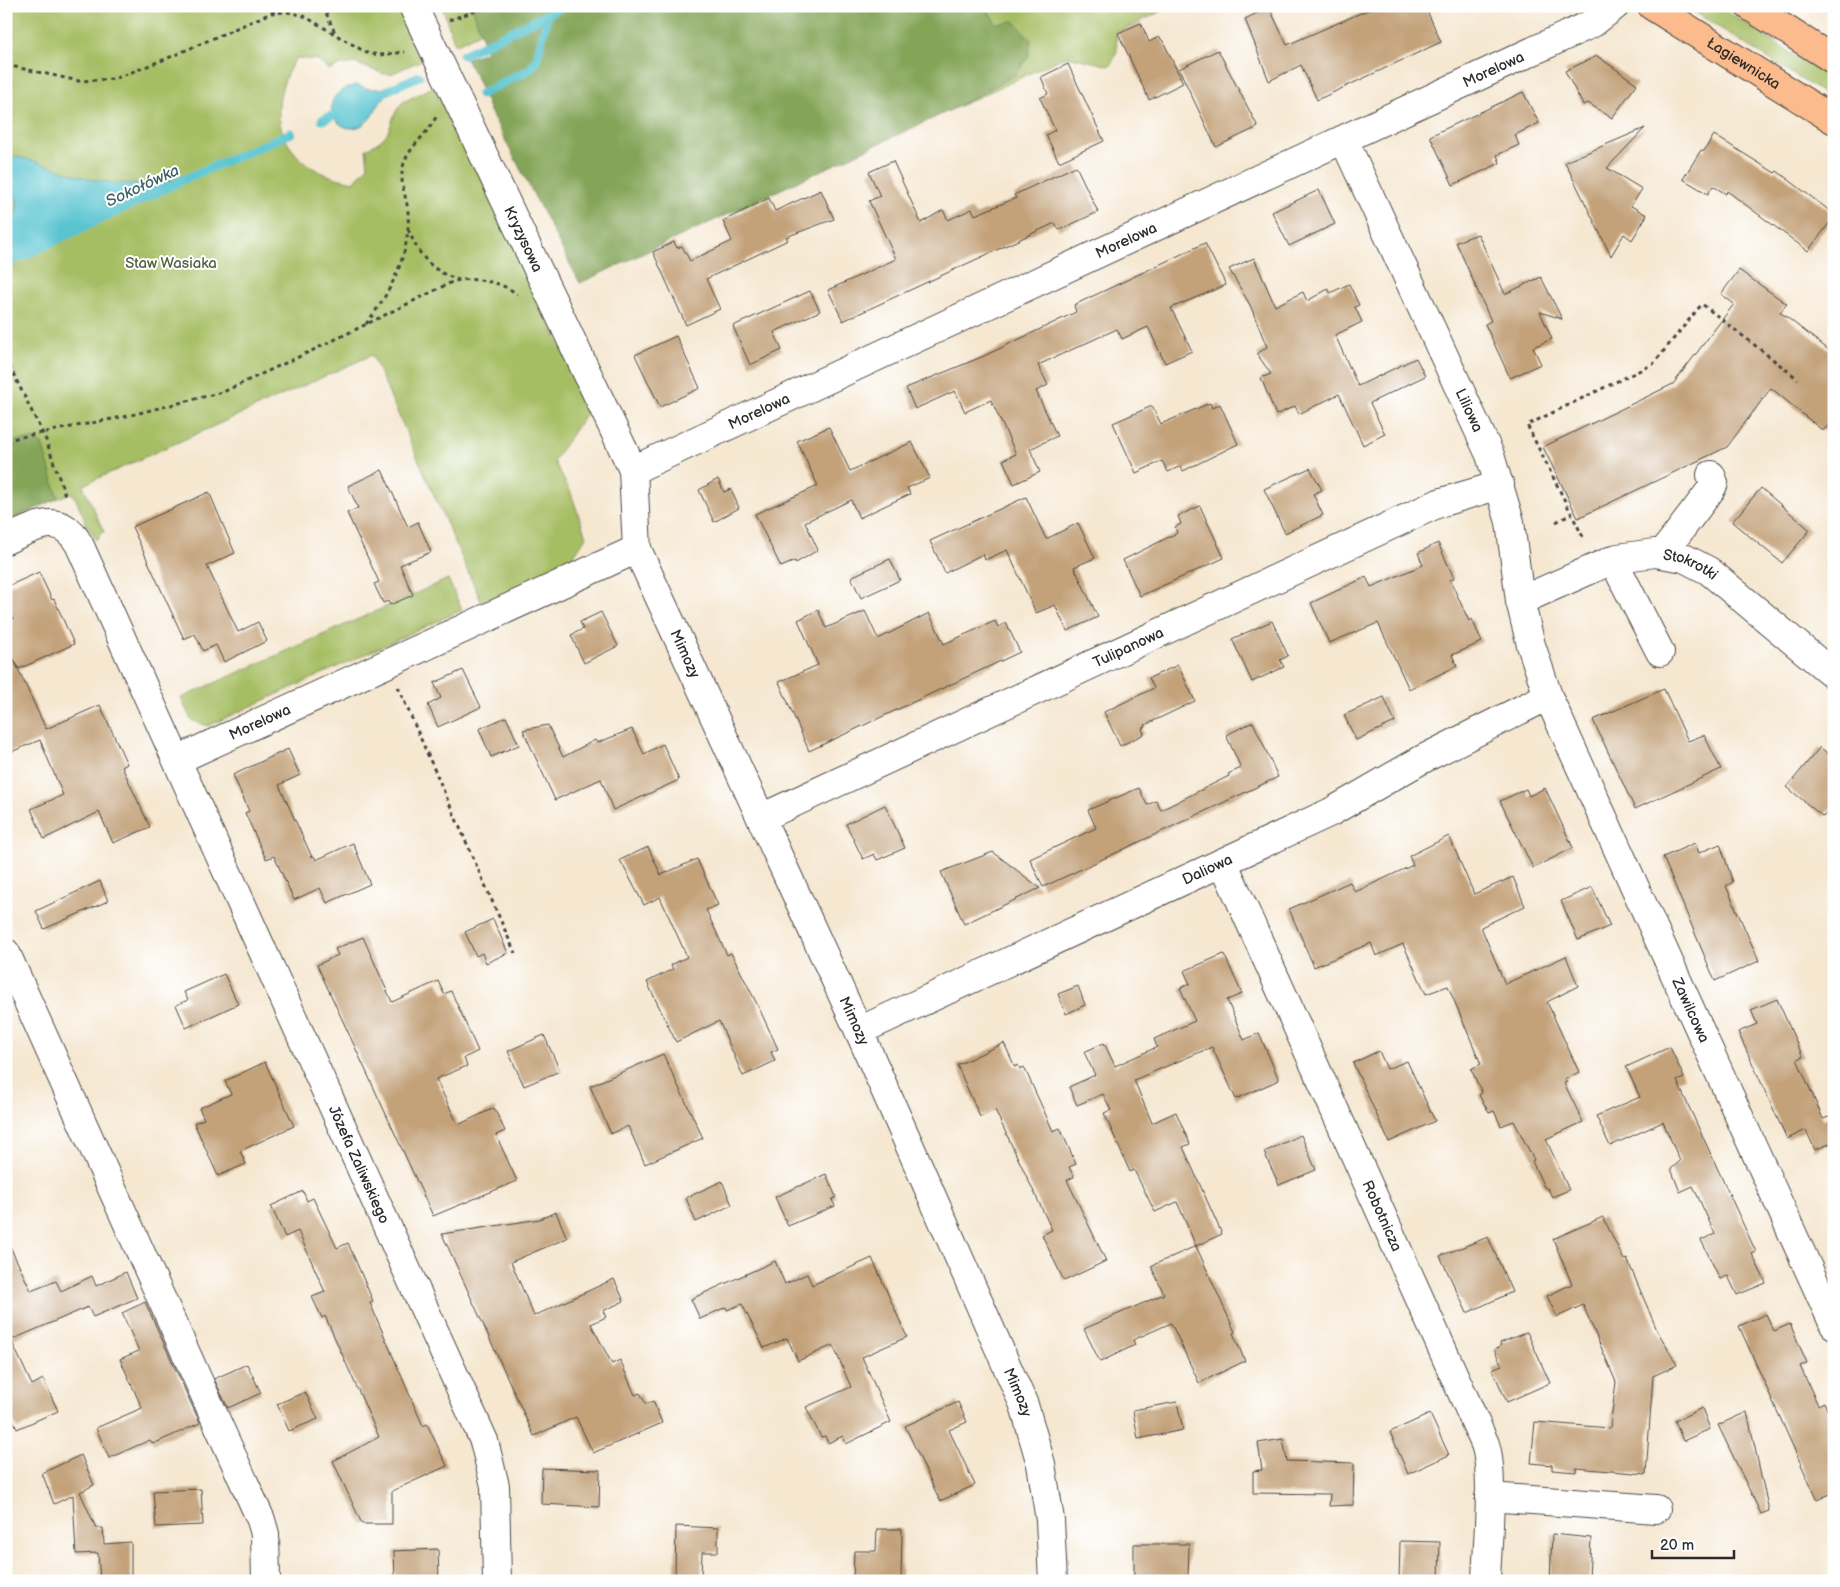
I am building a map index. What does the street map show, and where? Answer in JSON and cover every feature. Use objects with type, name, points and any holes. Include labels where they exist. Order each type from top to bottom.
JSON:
[{"type":"main road","name":"Łagiewnicka","points":[[1652,6],[1834,120]]},
{"type":"main road","points":[[1749,6],[1834,60]]},
{"type":"street","name":"Kryzysowa","points":[[413,6],[422,51],[448,82],[633,470]]},
{"type":"street","name":"Morelowa","points":[[633,470],[1593,23],[1615,6]]},
{"type":"street","name":"Liliowa","points":[[1344,140],[1490,455],[1510,522],[1520,602],[1531,645],[1548,696]]},
{"type":"street","name":"Mimozy","points":[[633,470],[637,549],[859,1031],[1024,1405],[1041,1464],[1050,1520],[1053,1581]]},
{"type":"street","points":[[1662,554],[1710,491],[1714,483],[1712,475]]},
{"type":"street","name":"Tulipanowa","points":[[761,818],[1439,503],[1500,485]]},
{"type":"street","points":[[6,540],[48,523],[58,524],[67,528],[74,535],[177,760]]},
{"type":"street","name":"Morelowa","points":[[177,760],[637,549]]},
{"type":"street","name":"Stokrotki","points":[[1520,602],[1613,560],[1655,553],[1684,558],[1709,571],[1834,675]]},
{"type":"street","points":[[1613,560],[1660,652]]},
{"type":"street","name":"Daliowa","points":[[859,1031],[1331,812],[1421,760],[1548,696]]},
{"type":"street","name":"Zawilcowa","points":[[1548,696],[1834,1325]]},
{"type":"street","name":"Józefa Zaliwskiego","points":[[177,760],[484,1441],[495,1486],[497,1581]]},
{"type":"street","name":"Robotnicza","points":[[1223,862],[1485,1444],[1488,1458],[1486,1581]]},
{"type":"street","points":[[6,953],[261,1520],[265,1534],[266,1581]]},
{"type":"street","points":[[1488,1497],[1656,1509]]},
{"type":"path","points":[[6,65],[79,81],[114,79],[150,66],[271,13],[280,6]]},
{"type":"path","points":[[323,6],[337,36]]},
{"type":"path","points":[[445,21],[491,6]]},
{"type":"path","points":[[271,13],[288,12],[304,16],[368,53],[380,55],[422,51]]},
{"type":"path","points":[[366,324],[395,280],[408,228],[408,210],[402,182],[404,161],[432,124],[437,113]]},
{"type":"path","points":[[408,228],[416,249],[427,263],[436,270],[460,280],[494,283],[519,295]]},
{"type":"path","points":[[6,440],[44,434],[127,416],[223,392],[444,285],[460,280]]},
{"type":"path","points":[[1583,537],[1527,425],[1654,364],[1702,304],[1798,379]]},
{"type":"path","points":[[6,359],[44,434],[66,498]]},
{"type":"path","points":[[1556,522],[1572,514]]},
{"type":"path","points":[[388,664],[515,954]]},
{"type":"green space","name":"Staw Wasiaka","points":[[6,6],[400,6],[424,59],[391,74],[384,74],[355,63],[341,65],[330,70],[317,60],[296,58],[285,80],[279,101],[280,121],[285,138],[296,154],[311,166],[330,176],[354,182],[368,166],[366,149],[383,138],[387,133],[394,115],[403,102],[437,85],[590,407],[554,461],[571,493],[586,537],[565,569],[484,608],[372,355],[83,485],[104,532],[96,540],[90,529],[85,526],[84,517],[74,495],[70,493],[6,522]]},
{"type":"green space","points":[[442,6],[472,6],[481,32],[455,45]]},
{"type":"green space","points":[[472,6],[929,6],[933,15],[944,6],[985,6],[996,24],[1014,21],[1031,40],[1028,57],[1016,74],[953,109],[580,283],[490,111],[476,76],[466,59],[487,52]]},
{"type":"green space","points":[[985,6],[1173,6],[1116,33],[1117,51],[1110,66],[1067,56],[953,109],[1016,74],[996,24]]},
{"type":"green space","points":[[1685,6],[1718,6],[1834,81],[1834,100]]},
{"type":"green space","points":[[33,439],[42,444],[58,498],[6,522],[6,448],[16,446],[15,441]]},
{"type":"green space","points":[[448,579],[462,610],[208,726],[191,720],[181,698]]},
{"type":"water","points":[[356,85],[370,89],[393,88],[364,124],[354,128],[345,127],[333,115],[331,106],[334,98],[342,90]]},
{"type":"water","name":"Staw Wasiaka","points":[[6,155],[28,159],[91,179],[116,183],[140,183],[189,177],[13,259],[6,252],[6,225],[15,215],[17,204],[14,193],[6,183]]},
{"type":"building","points":[[1377,6],[1425,6],[1441,42],[1317,100],[1301,65],[1269,81],[1245,19],[1269,7],[1287,45]]},
{"type":"building","points":[[1141,23],[1149,42],[1159,37],[1163,41],[1183,83],[1149,100],[1118,33]]},
{"type":"building","points":[[1218,50],[1258,127],[1216,147],[1179,69]]},
{"type":"building","points":[[1597,56],[1637,84],[1612,118],[1588,103],[1583,105],[1565,71]]},
{"type":"building","points":[[1068,64],[1104,141],[1059,162],[1046,135],[1055,130],[1040,98],[1048,94],[1041,77]]},
{"type":"building","points":[[1523,92],[1539,123],[1515,135],[1519,145],[1497,155],[1500,163],[1453,185],[1430,136]]},
{"type":"building","points":[[1645,128],[1607,168],[1642,189],[1631,206],[1647,215],[1632,240],[1624,234],[1611,256],[1565,162]]},
{"type":"building","points":[[1714,135],[1775,173],[1777,171],[1834,214],[1834,217],[1808,251],[1727,191],[1726,194],[1713,186],[1708,194],[1683,179],[1701,150],[1704,151]]},
{"type":"building","points":[[893,161],[921,223],[943,210],[948,220],[972,209],[975,215],[1016,198],[1014,195],[1076,166],[1098,212],[1059,230],[1055,223],[843,321],[828,290],[896,259],[869,201],[880,196],[869,172]]},
{"type":"building","points":[[821,190],[834,219],[786,237],[788,240],[706,279],[720,309],[686,325],[653,252],[674,242],[677,248],[682,246],[690,261],[732,241],[723,221],[769,198],[775,211]]},
{"type":"building","points":[[1319,190],[1335,224],[1289,246],[1272,212]]},
{"type":"building","points":[[1478,234],[1505,294],[1541,277],[1562,319],[1540,312],[1552,339],[1533,347],[1541,364],[1510,378],[1485,324],[1491,321],[1456,242]]},
{"type":"building","points":[[1205,243],[1226,285],[1171,308],[1192,351],[1165,363],[1148,327],[1122,339],[1117,329],[1038,365],[1048,385],[1036,391],[1057,436],[1030,449],[1040,472],[1014,484],[1003,460],[1016,454],[991,400],[965,412],[955,391],[915,409],[906,388],[984,356],[1076,312],[1074,305]]},
{"type":"building","points":[[1254,258],[1275,306],[1303,292],[1307,301],[1328,289],[1330,293],[1349,284],[1359,305],[1355,307],[1362,322],[1335,335],[1358,386],[1416,358],[1425,376],[1370,403],[1385,434],[1363,445],[1339,394],[1299,414],[1295,406],[1276,415],[1261,378],[1271,374],[1257,354],[1267,347],[1250,305],[1229,269]]},
{"type":"building","points":[[1739,270],[1787,304],[1780,312],[1834,354],[1834,419],[1823,431],[1771,388],[1727,447],[1578,518],[1543,447],[1673,384],[1734,304],[1721,294]]},
{"type":"building","points":[[810,291],[820,311],[774,332],[782,350],[750,365],[733,326]]},
{"type":"building","points":[[676,336],[700,388],[660,407],[635,355]]},
{"type":"building","points":[[1210,403],[1212,408],[1220,404],[1238,444],[1183,471],[1181,466],[1168,472],[1162,461],[1136,473],[1113,423],[1152,406],[1161,424]]},
{"type":"building","points":[[829,427],[850,471],[912,442],[930,478],[907,488],[910,494],[859,518],[851,500],[805,522],[818,550],[796,563],[795,561],[781,567],[755,514],[818,486],[797,441]]},
{"type":"building","points":[[1310,468],[1322,490],[1313,494],[1323,515],[1285,533],[1264,489]]},
{"type":"building","points":[[382,470],[408,527],[418,522],[431,552],[400,565],[413,595],[390,605],[388,601],[383,603],[374,584],[379,582],[347,513],[358,508],[348,486]]},
{"type":"building","points":[[718,479],[724,492],[731,489],[739,508],[714,522],[699,490]]},
{"type":"building","points":[[1761,488],[1810,530],[1782,563],[1732,522]]},
{"type":"building","points":[[209,492],[235,553],[207,566],[238,632],[258,622],[267,641],[224,662],[216,645],[203,651],[195,634],[184,639],[132,527]]},
{"type":"building","points":[[1026,497],[1046,539],[1078,523],[1095,558],[1074,567],[1098,617],[1067,631],[1055,605],[1036,613],[1007,550],[985,560],[983,554],[945,573],[930,541]]},
{"type":"building","points":[[1200,506],[1224,558],[1140,596],[1123,560],[1177,533],[1175,527],[1181,524],[1178,516]]},
{"type":"building","points":[[1438,543],[1454,578],[1450,580],[1469,621],[1472,619],[1482,642],[1452,655],[1457,666],[1409,689],[1378,623],[1329,643],[1311,603],[1366,577],[1371,587],[1423,565],[1418,553]]},
{"type":"building","points":[[890,559],[900,580],[861,598],[851,577]]},
{"type":"building","points":[[39,572],[52,600],[54,599],[74,644],[19,669],[6,643],[6,622],[13,619],[6,604],[6,587]]},
{"type":"building","points":[[818,610],[826,628],[865,611],[878,639],[929,613],[944,644],[995,621],[998,627],[1006,623],[1020,652],[809,751],[779,682],[818,665],[798,620]]},
{"type":"building","points":[[601,612],[618,646],[584,663],[571,635],[583,629],[580,622]]},
{"type":"building","points":[[1272,621],[1288,656],[1280,660],[1284,667],[1252,682],[1232,639]]},
{"type":"building","points":[[6,643],[46,729],[100,705],[127,764],[122,767],[150,827],[113,843],[99,812],[44,839],[31,809],[63,795],[40,740],[6,754]]},
{"type":"building","points":[[1178,665],[1195,701],[1145,725],[1146,727],[1142,728],[1144,734],[1120,746],[1104,712],[1154,688],[1149,678]]},
{"type":"building","points":[[463,670],[481,707],[438,727],[428,705],[441,698],[434,683]]},
{"type":"building","points":[[1664,689],[1688,741],[1704,735],[1721,769],[1635,809],[1593,720]]},
{"type":"building","points":[[1384,697],[1395,722],[1356,740],[1344,715]]},
{"type":"building","points":[[506,717],[519,745],[491,757],[479,729]]},
{"type":"building","points":[[1253,722],[1278,777],[1043,887],[1030,859],[1096,828],[1088,810],[1139,788],[1147,805],[1156,801],[1161,810],[1229,776],[1228,774],[1241,768],[1226,735]]},
{"type":"building","points":[[548,725],[563,757],[595,740],[597,743],[632,729],[644,754],[663,744],[679,780],[613,810],[601,779],[555,800],[523,730]]},
{"type":"building","points":[[1820,747],[1834,759],[1834,804],[1823,817],[1787,787]]},
{"type":"building","points":[[288,749],[300,775],[279,785],[312,857],[314,856],[316,860],[353,843],[370,884],[327,903],[320,888],[294,900],[274,856],[266,859],[245,813],[249,811],[233,775]]},
{"type":"building","points":[[1545,788],[1573,848],[1533,868],[1500,801],[1526,789],[1529,796]]},
{"type":"building","points":[[885,805],[905,848],[877,860],[874,854],[863,859],[846,824]]},
{"type":"building","points":[[1449,836],[1474,894],[1513,877],[1525,906],[1481,927],[1505,984],[1566,956],[1578,986],[1547,1002],[1579,1072],[1565,1079],[1567,1082],[1564,1083],[1583,1122],[1546,1139],[1569,1190],[1552,1197],[1548,1189],[1544,1187],[1532,1161],[1534,1160],[1514,1121],[1501,1126],[1494,1111],[1489,1113],[1479,1095],[1482,1093],[1471,1069],[1481,1064],[1448,986],[1426,994],[1403,944],[1376,956],[1371,943],[1314,967],[1289,909],[1350,882],[1355,892],[1413,865],[1409,856]]},
{"type":"building","points":[[1695,843],[1699,853],[1720,844],[1733,882],[1726,886],[1759,961],[1715,981],[1663,857]]},
{"type":"building","points":[[648,847],[661,875],[697,859],[718,905],[706,910],[727,955],[731,953],[778,1049],[771,1052],[775,1061],[743,1076],[719,1021],[676,1042],[647,982],[673,969],[671,965],[687,957],[660,897],[644,905],[620,860]]},
{"type":"building","points":[[993,852],[1040,888],[964,924],[941,872]]},
{"type":"building","points":[[100,881],[108,901],[44,929],[36,911]]},
{"type":"building","points":[[1592,887],[1610,926],[1578,940],[1561,901]]},
{"type":"building","points":[[493,919],[508,953],[486,963],[482,953],[476,956],[465,932]]},
{"type":"building","points":[[363,937],[392,1002],[438,981],[444,994],[451,991],[478,1051],[464,1058],[467,1066],[436,1079],[458,1125],[494,1108],[505,1131],[496,1135],[517,1181],[433,1216],[317,965],[338,955],[335,949]]},
{"type":"building","points":[[1224,954],[1242,994],[1227,1000],[1244,1040],[1259,1033],[1279,1080],[1236,1099],[1212,1047],[1134,1080],[1152,1123],[1176,1112],[1190,1144],[1183,1147],[1222,1234],[1196,1246],[1177,1202],[1155,1212],[1134,1170],[1130,1172],[1104,1113],[1111,1110],[1103,1094],[1077,1105],[1069,1087],[1095,1075],[1084,1052],[1104,1043],[1115,1066],[1157,1047],[1154,1039],[1195,1021],[1180,988],[1190,984],[1184,971]]},
{"type":"building","points":[[224,974],[238,1004],[186,1028],[176,1005],[188,1000],[184,992]]},
{"type":"building","points":[[1078,986],[1085,1005],[1066,1014],[1058,994]]},
{"type":"building","points":[[1777,999],[1803,1057],[1797,1059],[1823,1119],[1834,1115],[1834,1142],[1815,1150],[1806,1130],[1787,1139],[1738,1032],[1757,1024],[1751,1010]]},
{"type":"building","points":[[544,1035],[560,1071],[524,1086],[508,1051]]},
{"type":"building","points":[[1004,1043],[1015,1067],[1018,1065],[1020,1069],[1024,1067],[1053,1131],[1060,1128],[1076,1164],[1069,1167],[1074,1177],[1067,1180],[1106,1261],[1064,1281],[1042,1235],[1052,1230],[995,1110],[980,1117],[957,1065]]},
{"type":"building","points":[[1670,1047],[1684,1078],[1677,1081],[1756,1252],[1752,1254],[1766,1283],[1737,1295],[1728,1276],[1720,1279],[1701,1240],[1715,1234],[1693,1186],[1680,1192],[1671,1169],[1680,1161],[1663,1122],[1610,1146],[1596,1116],[1640,1097],[1626,1067]]},
{"type":"building","points":[[1379,1051],[1387,1069],[1407,1061],[1435,1121],[1389,1142],[1353,1063]]},
{"type":"building","points":[[663,1054],[703,1138],[645,1164],[628,1126],[611,1134],[590,1086]]},
{"type":"building","points":[[265,1062],[294,1126],[240,1151],[246,1164],[218,1176],[194,1123],[204,1119],[199,1108],[231,1094],[225,1081]]},
{"type":"building","points":[[1301,1135],[1316,1170],[1279,1185],[1264,1152]]},
{"type":"building","points":[[826,1174],[836,1197],[832,1200],[835,1206],[788,1226],[775,1197]]},
{"type":"building","points":[[722,1181],[732,1205],[696,1222],[686,1198]]},
{"type":"building","points":[[303,1191],[307,1201],[313,1198],[337,1248],[348,1243],[373,1301],[370,1303],[423,1426],[427,1424],[447,1466],[392,1491],[392,1524],[362,1524],[333,1461],[379,1437],[325,1316],[322,1318],[312,1297],[325,1292],[298,1231],[285,1237],[271,1206]]},
{"type":"building","points":[[556,1212],[567,1238],[511,1262],[534,1316],[614,1279],[624,1301],[603,1311],[606,1317],[591,1324],[612,1364],[620,1360],[635,1395],[640,1393],[646,1404],[653,1401],[662,1423],[593,1453],[576,1417],[534,1436],[442,1234],[540,1219]]},
{"type":"building","points":[[1603,1217],[1624,1260],[1627,1259],[1657,1330],[1677,1365],[1653,1376],[1646,1474],[1576,1468],[1576,1472],[1552,1470],[1552,1465],[1531,1463],[1535,1422],[1610,1428],[1616,1382],[1583,1305],[1557,1317],[1547,1296],[1572,1284],[1553,1239]]},
{"type":"building","points":[[1488,1237],[1512,1292],[1467,1313],[1440,1256]]},
{"type":"building","points":[[6,1238],[31,1291],[56,1281],[61,1291],[92,1276],[96,1286],[126,1272],[137,1298],[93,1317],[88,1307],[11,1340],[32,1385],[43,1379],[58,1411],[17,1429],[6,1405]]},
{"type":"building","points":[[1196,1246],[1235,1332],[1233,1333],[1245,1361],[1199,1383],[1171,1323],[1133,1340],[1135,1345],[1100,1362],[1084,1329],[1164,1294],[1151,1266]]},
{"type":"building","points":[[872,1258],[907,1337],[862,1357],[891,1422],[846,1444],[843,1436],[828,1443],[825,1436],[821,1437],[806,1407],[851,1387],[833,1345],[798,1361],[787,1338],[764,1348],[742,1304],[727,1310],[726,1307],[700,1319],[691,1299],[775,1261],[785,1284],[807,1274],[812,1285]]},
{"type":"building","points":[[145,1302],[200,1423],[153,1444],[150,1440],[109,1458],[96,1428],[142,1408],[120,1359],[139,1351],[122,1313]]},
{"type":"building","points":[[1766,1314],[1774,1331],[1790,1324],[1807,1363],[1800,1366],[1818,1405],[1824,1402],[1834,1425],[1834,1492],[1817,1500],[1739,1326]]},
{"type":"building","points":[[1527,1332],[1550,1383],[1507,1402],[1492,1369],[1502,1365],[1494,1350],[1501,1346],[1500,1343]]},
{"type":"building","points":[[247,1364],[261,1393],[228,1408],[214,1379]]},
{"type":"building","points":[[305,1392],[318,1419],[289,1431],[277,1404]]},
{"type":"building","points":[[958,1402],[967,1422],[949,1430],[975,1485],[940,1501],[905,1426]]},
{"type":"building","points":[[1177,1402],[1183,1430],[1138,1439],[1133,1410]]},
{"type":"building","points":[[1702,1408],[1710,1429],[1683,1441],[1675,1421]]},
{"type":"building","points":[[1747,1412],[1769,1511],[1761,1514],[1718,1425]]},
{"type":"building","points":[[1430,1414],[1449,1455],[1408,1474],[1390,1432]]},
{"type":"building","points":[[1283,1439],[1287,1461],[1354,1463],[1353,1505],[1329,1506],[1330,1494],[1253,1493],[1253,1471],[1262,1470],[1258,1443]]},
{"type":"building","points":[[81,1455],[94,1485],[80,1492],[96,1528],[103,1528],[104,1544],[131,1542],[131,1581],[100,1581],[98,1553],[76,1554],[73,1495],[54,1504],[42,1473]]},
{"type":"building","points":[[542,1468],[600,1470],[599,1507],[541,1504]]},
{"type":"building","points":[[201,1489],[203,1525],[156,1527],[153,1491]]},
{"type":"building","points":[[676,1526],[718,1528],[718,1552],[702,1552],[701,1578],[675,1578]]},
{"type":"building","points":[[877,1529],[902,1529],[901,1581],[853,1581],[854,1551],[876,1551]]},
{"type":"building","points":[[1552,1534],[1591,1538],[1589,1581],[1550,1581]]},
{"type":"building","points":[[1400,1541],[1440,1542],[1439,1581],[1399,1581]]},
{"type":"building","points":[[1134,1544],[1189,1544],[1188,1581],[1134,1579]]},
{"type":"building","points":[[438,1549],[439,1581],[395,1581],[394,1551]]},
{"type":"waterway","name":"Sokołówka","points":[[463,55],[564,6]]},
{"type":"waterway","points":[[481,94],[530,69],[536,61],[548,14]]},
{"type":"waterway","name":"Sokołówka","points":[[384,92],[419,76]]},
{"type":"waterway","name":"Sokołówka","points":[[322,120],[343,111]]},
{"type":"waterway","name":"Sokołówka","points":[[6,264],[189,177],[291,133]]}]
